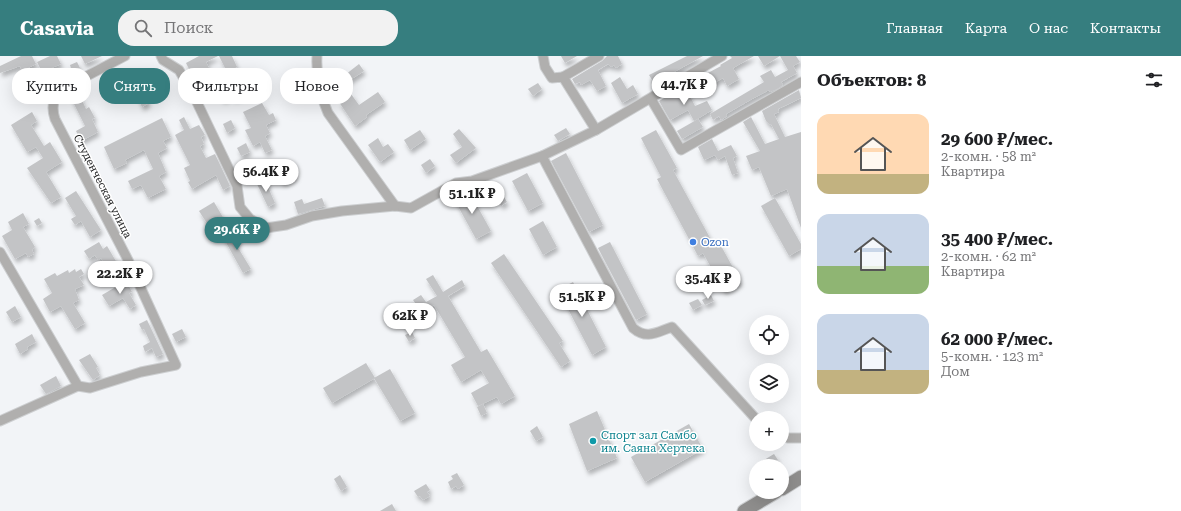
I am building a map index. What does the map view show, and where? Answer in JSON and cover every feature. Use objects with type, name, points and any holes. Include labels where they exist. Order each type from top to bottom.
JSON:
[{"type":"main road","points":[[789,484],[801,477]]},
{"type":"main road","points":[[744,511],[764,499]]},
{"type":"street","name":"Студенческая улица","points":[[78,386],[90,388],[141,372],[176,365],[128,260],[55,119],[52,110],[56,95],[62,89],[125,56]]},
{"type":"street","points":[[161,56],[163,60],[179,70],[193,94],[237,186],[240,207],[250,219],[266,228],[286,225],[312,216],[394,206],[411,208],[456,183],[472,181],[542,156],[596,130],[722,56]]},
{"type":"street","points":[[317,56],[316,69],[321,97],[328,113],[394,206]]},
{"type":"street","points":[[543,56],[545,67],[552,78],[564,77],[599,56]]},
{"type":"street","points":[[564,77],[596,130]]},
{"type":"street","points":[[651,99],[682,150],[801,82]]},
{"type":"street","points":[[542,156],[633,328],[640,334],[648,335],[672,327],[749,412]]},
{"type":"street","points":[[0,252],[78,386],[0,421]]},
{"type":"street","points":[[789,438],[801,438]]},
{"type":"building","points":[[21,56],[32,56],[36,64],[28,68],[21,68],[20,66],[12,68],[0,73],[0,66]]},
{"type":"building","points":[[50,56],[57,56],[61,64],[52,68],[40,68],[37,62]]},
{"type":"building","points":[[81,56],[102,56],[85,64]]},
{"type":"building","points":[[199,56],[218,56],[206,62],[209,68],[188,68],[186,63]]},
{"type":"building","points":[[219,56],[232,56],[237,67],[225,68]]},
{"type":"building","points":[[561,56],[577,56],[565,63]]},
{"type":"building","points":[[607,56],[618,56],[622,64],[616,68],[614,65],[611,67],[608,64],[598,70],[606,86],[597,91],[590,80],[581,85],[580,82],[575,84],[572,79],[602,61]]},
{"type":"building","points":[[687,56],[703,56],[654,83],[649,75]]},
{"type":"building","points":[[730,56],[754,56],[733,68],[739,79],[727,86],[723,78],[712,84],[706,74],[732,58]]},
{"type":"building","points":[[758,56],[780,56],[764,66]]},
{"type":"building","points":[[780,56],[796,56],[800,62],[793,66],[797,73],[781,82],[783,85],[777,89],[770,92],[769,90],[752,99],[726,114],[727,116],[721,120],[719,116],[713,120],[710,114],[764,82],[760,76],[771,70],[775,77],[788,70]]},
{"type":"building","points":[[77,62],[80,68],[71,68],[70,65]]},
{"type":"building","points":[[359,64],[364,71],[353,78],[353,69]]},
{"type":"building","points":[[620,77],[627,89],[633,85],[638,94],[622,103],[611,83]]},
{"type":"building","points":[[538,83],[542,89],[533,96],[528,89]]},
{"type":"building","points":[[686,88],[695,106],[707,101],[712,110],[694,121],[688,110],[670,120],[659,101],[671,94],[673,96]]},
{"type":"building","points":[[799,90],[801,98],[778,109],[779,112],[774,114],[785,137],[801,132],[801,228],[787,189],[771,196],[759,167],[752,170],[746,156],[760,151],[743,122],[751,117],[765,144],[779,139],[771,124],[770,125],[766,121],[762,111]]},
{"type":"building","points":[[378,92],[385,102],[366,115],[367,117],[355,126],[340,104],[353,104],[353,97],[359,105]]},
{"type":"building","points":[[74,104],[84,104],[86,109],[89,107],[95,118],[92,119],[98,132],[81,141],[76,131],[85,126]]},
{"type":"building","points":[[141,104],[147,104],[142,107]]},
{"type":"building","points":[[263,104],[269,115],[273,113],[276,120],[266,125],[270,133],[265,136],[272,150],[265,153],[260,142],[253,146],[245,130],[251,128],[243,112]]},
{"type":"building","points":[[32,112],[37,121],[31,125],[44,146],[50,142],[62,162],[46,172],[61,197],[51,203],[27,168],[43,158],[36,147],[27,152],[11,125]]},
{"type":"building","points":[[184,117],[190,129],[199,125],[205,135],[201,137],[204,144],[200,146],[206,158],[215,154],[230,186],[223,190],[216,175],[192,189],[188,182],[190,181],[184,168],[190,165],[175,135],[184,130],[179,120]]},
{"type":"building","points":[[162,118],[171,137],[163,141],[167,148],[158,153],[166,172],[159,176],[166,189],[148,198],[141,185],[132,189],[128,181],[153,169],[144,150],[125,160],[127,163],[114,169],[104,147]]},
{"type":"building","points":[[698,119],[703,127],[682,139],[677,131]]},
{"type":"building","points":[[231,120],[235,128],[227,133],[223,124]]},
{"type":"building","points":[[566,128],[570,134],[558,141],[554,135]]},
{"type":"building","points":[[459,129],[476,148],[456,163],[450,155],[462,147],[453,134]]},
{"type":"building","points":[[420,130],[426,139],[410,150],[404,140]]},
{"type":"building","points":[[656,130],[677,168],[673,170],[715,247],[720,244],[741,282],[724,291],[703,253],[698,256],[657,179],[661,177],[641,138]]},
{"type":"building","points":[[378,138],[383,147],[388,144],[394,152],[380,162],[368,145]]},
{"type":"building","points":[[712,139],[718,151],[731,145],[737,156],[733,158],[738,173],[732,175],[725,156],[718,160],[715,155],[704,160],[698,147]]},
{"type":"building","points":[[246,143],[250,152],[241,156],[237,148]]},
{"type":"building","points":[[566,153],[603,225],[589,232],[551,161]]},
{"type":"building","points":[[430,159],[435,166],[426,173],[421,165]]},
{"type":"building","points":[[292,163],[295,168],[292,170],[296,176],[283,183],[277,171]]},
{"type":"building","points":[[527,173],[543,203],[528,211],[512,181]]},
{"type":"building","points":[[265,180],[275,203],[268,207],[257,184]]},
{"type":"building","points":[[76,191],[101,230],[90,237],[81,221],[75,225],[71,219],[76,216],[65,198]]},
{"type":"building","points":[[469,191],[491,231],[476,239],[454,199]]},
{"type":"building","points":[[504,197],[507,202],[501,206],[498,200]]},
{"type":"building","points":[[322,198],[325,206],[298,214],[294,202],[302,199],[304,204]]},
{"type":"building","points":[[775,198],[801,244],[801,249],[789,256],[761,206]]},
{"type":"building","points":[[214,202],[224,219],[210,228],[199,211]]},
{"type":"building","points":[[23,213],[29,224],[23,227],[35,247],[32,250],[34,254],[28,257],[26,253],[15,259],[2,236],[12,230],[8,222]]},
{"type":"building","points":[[39,218],[42,223],[37,226],[34,221]]},
{"type":"building","points":[[543,221],[557,247],[543,255],[529,229]]},
{"type":"building","points":[[235,230],[240,237],[234,241],[251,269],[243,273],[223,237]]},
{"type":"building","points":[[99,242],[103,249],[107,246],[120,268],[110,274],[101,258],[98,260],[95,255],[89,259],[84,251]]},
{"type":"building","points":[[610,242],[647,314],[636,320],[598,248]]},
{"type":"building","points":[[504,254],[563,341],[559,343],[570,361],[561,367],[491,263]]},
{"type":"building","points":[[75,269],[76,272],[81,269],[84,274],[79,277],[84,285],[75,289],[79,300],[73,303],[85,323],[75,329],[61,306],[50,312],[43,299],[52,293],[44,279],[55,273],[57,276],[68,270],[69,273]]},
{"type":"building","points":[[433,275],[443,292],[462,280],[465,286],[448,296],[481,352],[487,349],[515,396],[501,404],[497,397],[478,406],[471,393],[489,383],[481,370],[461,382],[451,365],[465,357],[434,305],[418,315],[415,309],[418,307],[413,300],[421,295],[426,302],[437,296],[426,279]]},
{"type":"building","points":[[126,281],[132,292],[129,293],[136,305],[130,309],[123,298],[109,306],[102,295]]},
{"type":"building","points":[[573,282],[606,347],[592,355],[558,290]]},
{"type":"building","points":[[711,295],[714,301],[705,305],[702,300]]},
{"type":"building","points":[[698,299],[702,305],[693,310],[689,303]]},
{"type":"building","points":[[15,306],[21,317],[12,322],[6,312]]},
{"type":"building","points":[[147,320],[163,354],[156,357],[152,348],[145,352],[143,346],[150,342],[144,329],[142,330],[139,324]]},
{"type":"building","points":[[182,329],[186,337],[176,342],[172,334]]},
{"type":"building","points":[[412,332],[415,338],[409,342],[405,335]]},
{"type":"building","points":[[32,334],[36,342],[27,347],[28,349],[20,354],[15,344]]},
{"type":"building","points":[[90,354],[98,367],[96,368],[100,375],[93,380],[79,360]]},
{"type":"building","points":[[366,363],[375,378],[332,403],[323,388]]},
{"type":"building","points":[[390,369],[415,413],[400,421],[374,378]]},
{"type":"building","points":[[56,376],[61,386],[46,394],[40,385]]},
{"type":"building","points":[[483,404],[487,413],[481,416],[477,407]]},
{"type":"building","name":"Спорт зал Самбо им. Саяна Хертека","points":[[597,411],[617,458],[587,471],[569,424]]},
{"type":"building","points":[[689,424],[703,449],[645,482],[631,457]]},
{"type":"building","points":[[537,426],[543,437],[536,441],[530,431]]},
{"type":"building","points":[[774,454],[777,459],[766,459]]},
{"type":"building","points":[[457,473],[464,485],[458,489],[456,486],[451,489],[448,482],[453,479],[451,476]]},
{"type":"building","points":[[340,475],[347,487],[341,491],[334,479]]},
{"type":"building","points":[[426,484],[430,490],[427,492],[430,496],[423,500],[420,496],[418,497],[414,491]]},
{"type":"building","points":[[392,504],[396,511],[380,511]]},
{"type":"place","name":"Ozon","points":[[693,242]]},
{"type":"place","name":"Спорт зал Самбо им. Саяна Хертека","points":[[593,441]]}]
